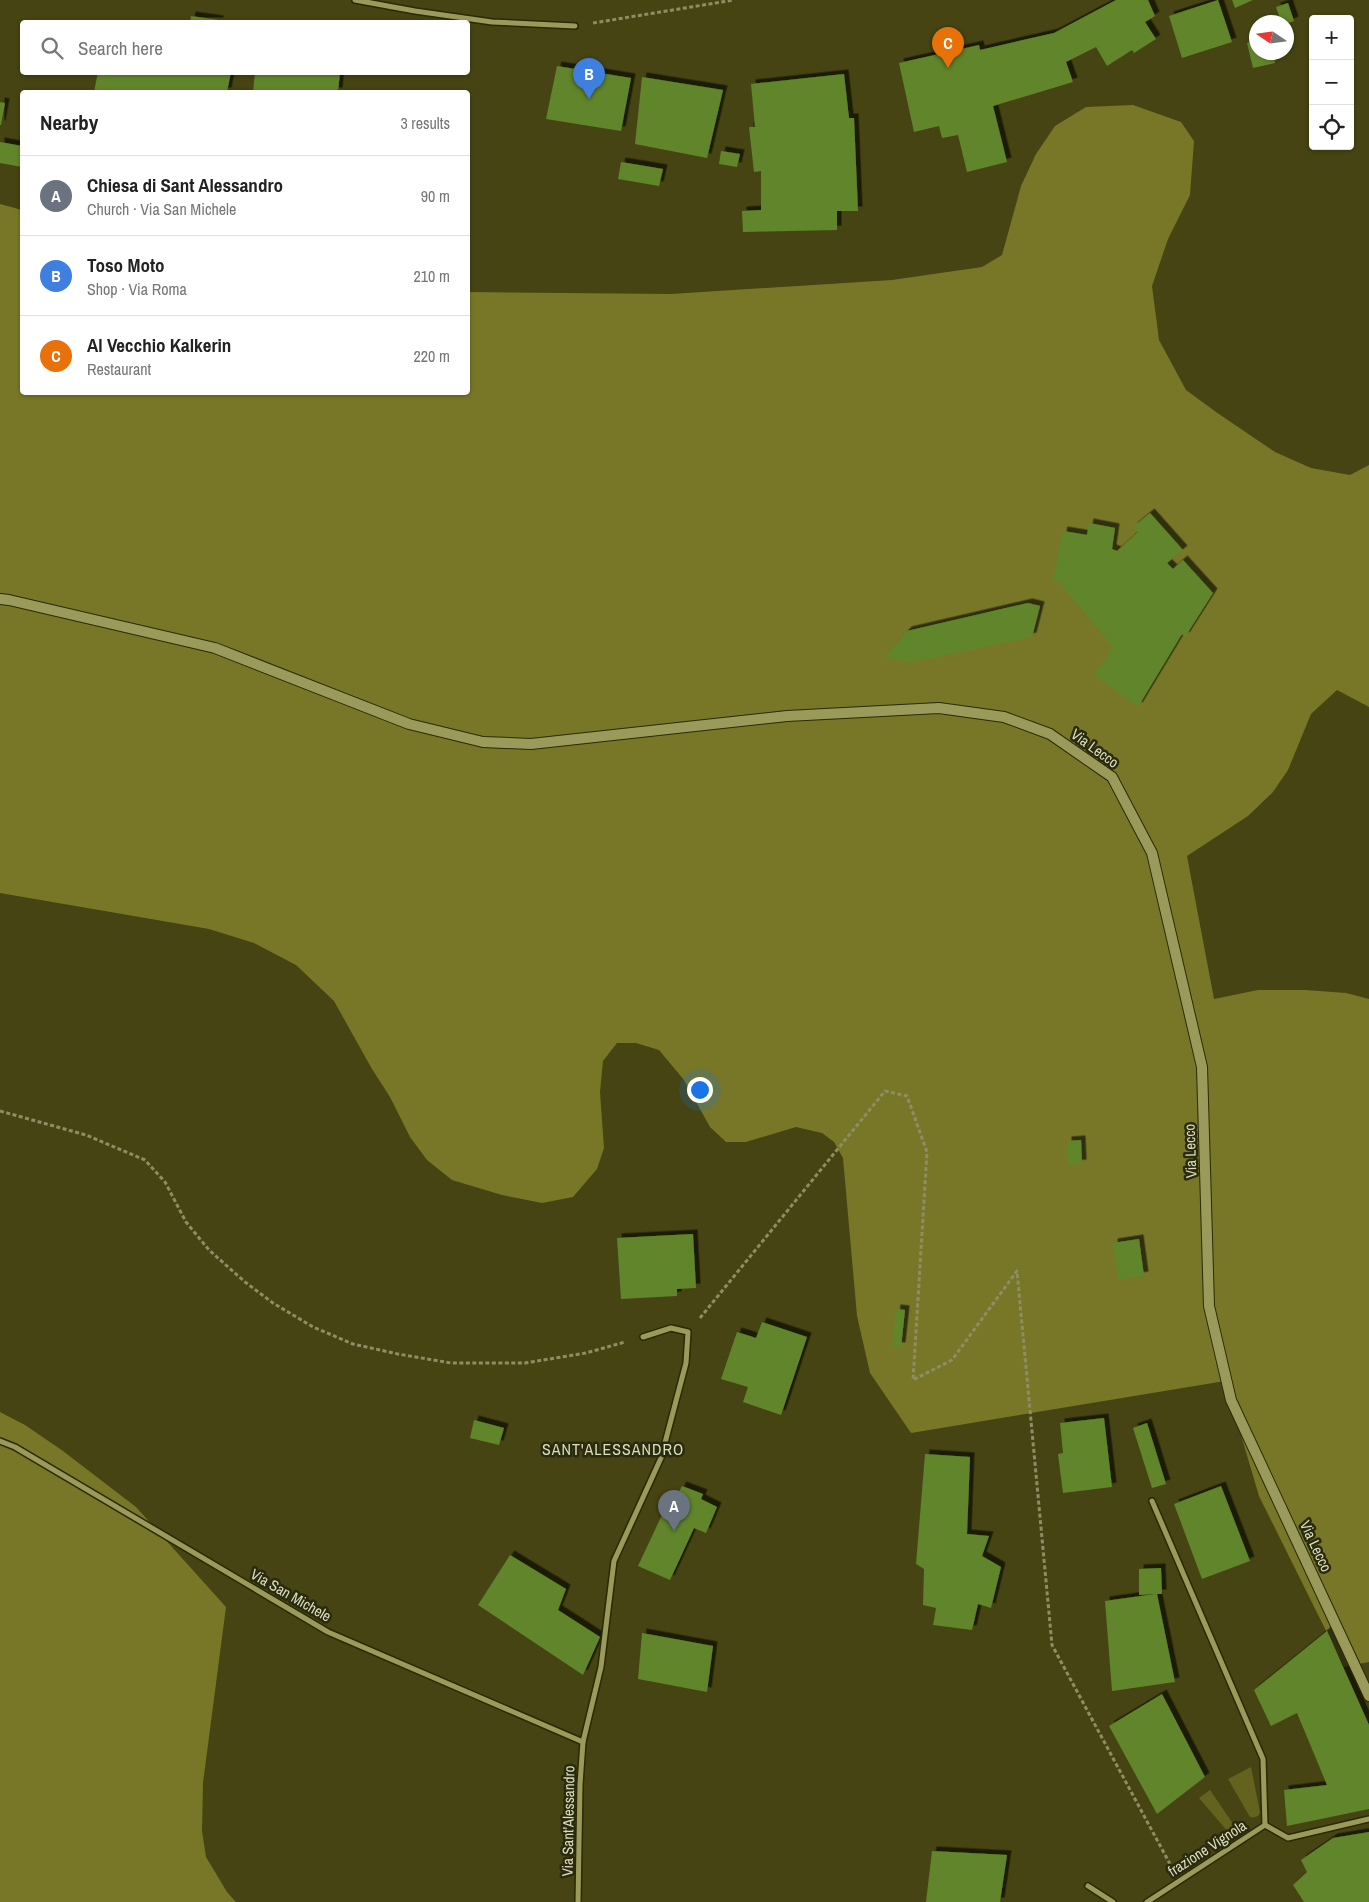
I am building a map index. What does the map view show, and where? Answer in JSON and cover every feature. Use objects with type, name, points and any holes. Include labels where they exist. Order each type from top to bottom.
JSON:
[{"type":"main road","name":"Via Lecco","points":[[0,599],[215,648],[409,724],[482,742],[530,744],[787,716],[939,708],[1004,717],[1050,734],[1112,777],[1152,853],[1202,1067],[1209,1306],[1231,1400],[1369,1696]]},
{"type":"street","points":[[355,0],[416,12],[492,22],[575,26]]},
{"type":"street","points":[[644,1337],[671,1328],[688,1332]]},
{"type":"street","name":"Via Sant'Alessandro","points":[[578,1902],[580,1784],[583,1742],[601,1667],[614,1560],[661,1458],[686,1363],[688,1332]]},
{"type":"street","name":"Via San Michele","points":[[0,1441],[15,1447],[328,1632],[583,1742]]},
{"type":"street","points":[[1152,1501],[1263,1759],[1265,1825]]},
{"type":"street","name":"frazione Vignola","points":[[1147,1902],[1265,1825],[1288,1838],[1369,1819]]},
{"type":"street","points":[[1088,1886],[1113,1902]]},
{"type":"path","points":[[575,26],[734,0]]},
{"type":"path","points":[[688,1332],[885,1091],[907,1096],[927,1152],[913,1380],[952,1360],[1017,1271],[1052,1645],[1179,1881]]},
{"type":"path","points":[[0,1111],[86,1136],[145,1160],[165,1182],[186,1222],[209,1250],[273,1303],[313,1327],[353,1344],[452,1363],[525,1364],[586,1353],[644,1337]]},
{"type":"shaded area","points":[[1133,105],[1181,122],[1194,141],[1190,195],[1168,239],[1152,286],[1159,340],[1186,390],[1275,452],[1311,468],[1350,475],[1369,465],[1369,707],[1337,690],[1311,714],[1288,770],[1273,792],[1248,816],[1187,856],[1214,999],[1258,990],[1305,990],[1346,993],[1369,999],[1369,1662],[1344,1667],[1259,1496],[1225,1381],[911,1433],[870,1373],[857,1316],[843,1158],[834,1142],[822,1133],[796,1127],[746,1142],[726,1142],[710,1127],[684,1080],[659,1050],[636,1043],[617,1043],[603,1061],[600,1092],[604,1148],[597,1169],[573,1197],[542,1203],[502,1195],[452,1180],[427,1160],[410,1137],[390,1097],[334,1001],[296,965],[254,943],[209,929],[0,893],[0,204],[20,209],[20,395],[470,395],[470,292],[671,294],[892,280],[982,267],[1002,255],[1021,186],[1036,154],[1055,126],[1086,107]]},
{"type":"shaded area","points":[[0,1412],[25,1425],[63,1451],[136,1507],[226,1607],[203,1783],[202,1831],[206,1857],[227,1892],[236,1902],[0,1902]]},
{"type":"shaded area","points":[[1251,1767],[1260,1812],[1257,1816],[1253,1817],[1250,1817],[1228,1779]]},
{"type":"shaded area","points":[[1210,1790],[1236,1828],[1234,1834],[1229,1833],[1199,1798]]},
{"type":"building","points":[[1116,0],[1148,0],[1155,16],[1145,22],[1156,39],[1134,53],[1132,50],[1107,66],[1096,47],[1066,62],[1073,82],[993,106],[1007,162],[967,172],[958,135],[942,138],[939,126],[914,132],[899,63],[979,45],[980,50],[1054,33]]},
{"type":"building","points":[[1218,0],[1232,42],[1182,58],[1169,16]]},
{"type":"building","points":[[1232,0],[1253,0],[1235,8]]},
{"type":"building","points":[[1288,3],[1292,15],[1279,15],[1276,7]]},
{"type":"building","points":[[191,16],[219,20],[190,20]]},
{"type":"building","points":[[1251,60],[1274,60],[1275,63],[1253,68]]},
{"type":"building","points":[[557,66],[631,78],[621,131],[546,119]]},
{"type":"building","points":[[844,74],[849,118],[854,118],[858,211],[837,211],[837,230],[743,232],[742,211],[761,210],[761,171],[754,172],[749,127],[755,127],[751,84]]},
{"type":"building","points":[[97,75],[230,75],[227,90],[94,90]]},
{"type":"building","points":[[255,75],[340,75],[338,90],[253,90]]},
{"type":"building","points":[[642,77],[723,90],[707,158],[635,144]]},
{"type":"building","points":[[0,102],[5,103],[1,125],[0,125]]},
{"type":"building","points":[[0,142],[20,146],[20,167],[0,163]]},
{"type":"building","points":[[721,151],[740,154],[737,167],[719,164]]},
{"type":"building","points":[[621,162],[663,169],[659,186],[618,179]]},
{"type":"building","points":[[1150,513],[1183,550],[1167,563],[1173,569],[1183,560],[1213,593],[1185,637],[1182,634],[1138,707],[1095,676],[1113,647],[1059,582],[1053,581],[1063,531],[1087,535],[1089,523],[1115,528],[1112,549],[1117,551],[1138,532],[1133,527]]},
{"type":"building","points":[[1028,603],[1040,606],[1032,637],[909,663],[885,657],[907,631]]},
{"type":"building","points":[[1081,1140],[1082,1164],[1068,1165],[1067,1141]]},
{"type":"building","points":[[693,1234],[696,1288],[677,1289],[677,1296],[621,1299],[617,1238]]},
{"type":"building","points":[[1139,1239],[1144,1276],[1118,1280],[1113,1243]]},
{"type":"building","points":[[896,1309],[905,1310],[901,1347],[892,1346]]},
{"type":"building","points":[[762,1322],[807,1337],[781,1415],[743,1402],[748,1387],[721,1379],[737,1332],[756,1338]]},
{"type":"building","points":[[1104,1418],[1112,1487],[1063,1493],[1058,1454],[1063,1453],[1060,1423]]},
{"type":"building","points":[[474,1420],[504,1428],[499,1445],[470,1438]]},
{"type":"building","points":[[1147,1423],[1166,1484],[1152,1488],[1133,1428]]},
{"type":"building","points":[[925,1454],[970,1457],[967,1534],[989,1536],[982,1556],[1001,1567],[991,1608],[978,1604],[972,1630],[933,1625],[936,1608],[923,1605],[924,1569],[916,1564]]},
{"type":"building","points":[[682,1486],[703,1494],[701,1499],[717,1507],[706,1533],[694,1528],[670,1580],[638,1566],[669,1500],[674,1502]]},
{"type":"building","points":[[1221,1486],[1250,1561],[1202,1579],[1174,1504]]},
{"type":"building","points":[[510,1555],[566,1589],[558,1610],[600,1637],[583,1675],[478,1605]]},
{"type":"building","points":[[1161,1568],[1162,1594],[1157,1594],[1175,1682],[1112,1691],[1105,1601],[1155,1594],[1139,1595],[1139,1569]]},
{"type":"building","points":[[1327,1631],[1369,1725],[1369,1809],[1287,1826],[1284,1790],[1327,1785],[1297,1713],[1271,1726],[1254,1690]]},
{"type":"building","points":[[642,1633],[713,1646],[707,1692],[638,1679]]},
{"type":"building","points":[[1162,1694],[1205,1777],[1157,1814],[1109,1726]]},
{"type":"building","points":[[1369,1832],[1369,1902],[1304,1902],[1293,1885],[1307,1872],[1301,1860],[1333,1838]]},
{"type":"building","points":[[932,1851],[1007,1855],[1000,1902],[926,1902]]},
{"type":"place","name":"Al Vecchio Kalkerin","points":[[948,68]]},
{"type":"place","name":"Toso Moto","points":[[589,99]]},
{"type":"place","name":"Chiesa di Sant Alessandro","points":[[674,1531]]},
{"type":"district","name":"SANT'ALESSANDRO","points":[[613,1449]]}]
